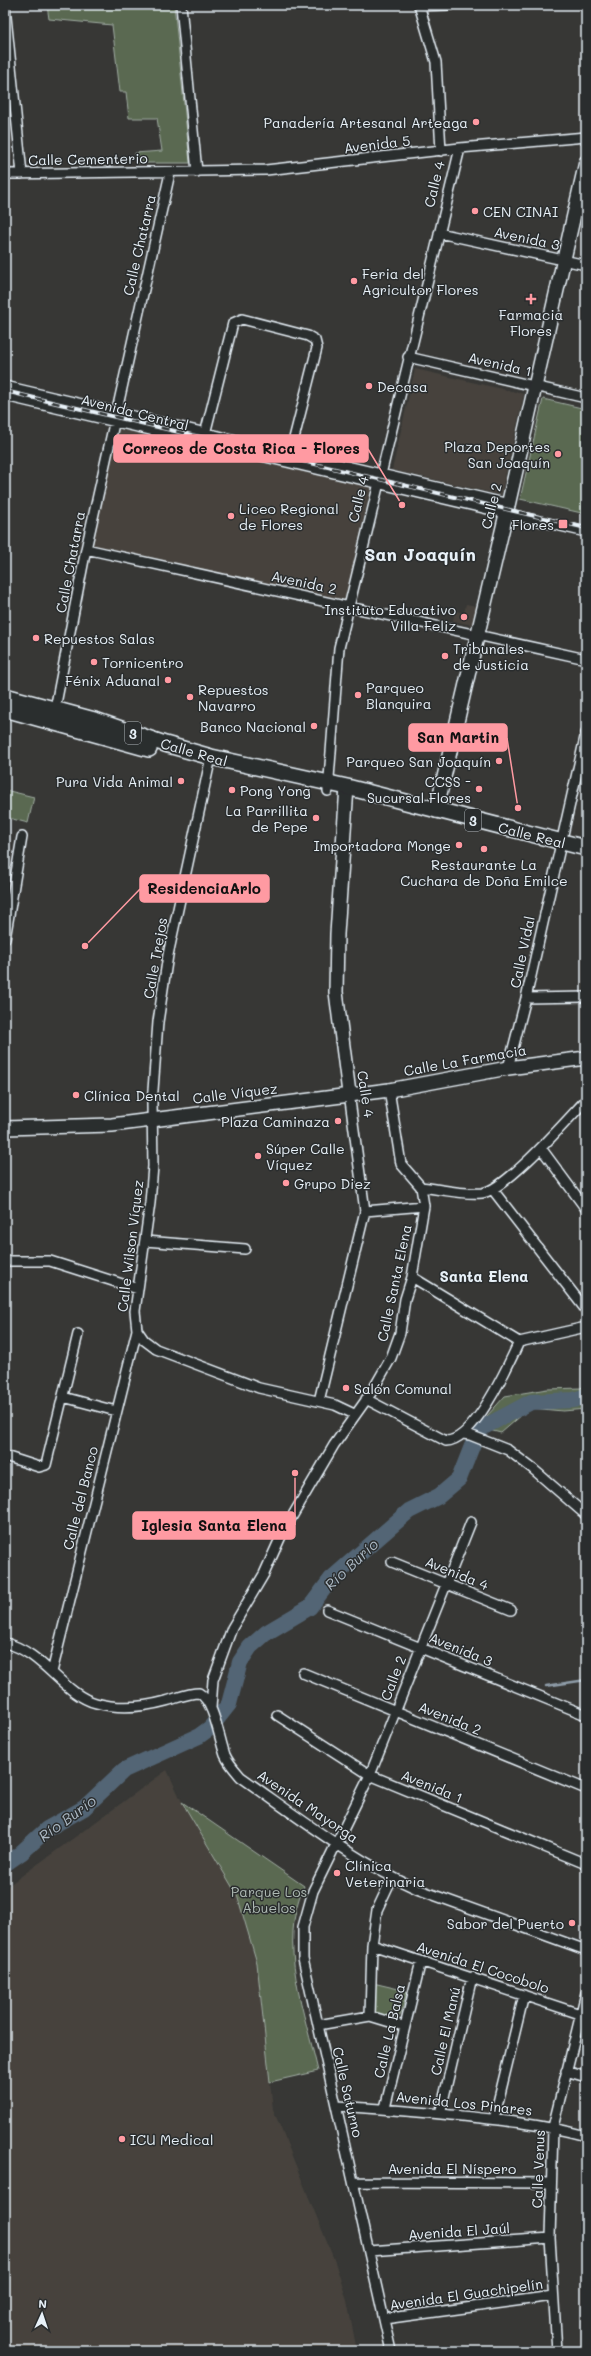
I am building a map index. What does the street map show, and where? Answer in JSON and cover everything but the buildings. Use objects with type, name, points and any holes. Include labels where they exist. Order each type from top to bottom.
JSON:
[{"type":"main road","name":"Calle 2","points":[[436,811],[586,162]]},
{"type":"main road","name":"Calle Real","points":[[5,696],[55,709],[210,762]]},
{"type":"main road","name":"Calle Real","points":[[5,709],[21,712],[104,736],[210,762],[385,798],[586,848]]},
{"type":"main road","points":[[21,712],[36,711],[47,713],[55,709],[63,718],[87,725],[104,736]]},
{"type":"main road","name":"Calle 4","points":[[347,791],[337,934],[336,992],[349,1093]]},
{"type":"main road","name":"Calle La Farmacia","points":[[349,1093],[389,1090],[508,1068],[586,1058]]},
{"type":"main road","name":"Calle Víquez","points":[[5,1128],[87,1126],[152,1120],[349,1093]]},
{"type":"street","points":[[181,5],[197,172]]},
{"type":"street","points":[[441,151],[436,62],[419,6],[450,5]]},
{"type":"street","points":[[5,7],[22,174]]},
{"type":"street","name":"Avenida 5","points":[[170,173],[313,166],[460,148],[586,137]]},
{"type":"street","name":"Calle 4","points":[[328,787],[336,667],[377,484],[460,148]]},
{"type":"street","name":"Calle Cementerio","points":[[5,174],[170,173]]},
{"type":"street","name":"Calle Chatarra","points":[[55,709],[86,549],[114,417],[170,173]]},
{"type":"street","name":"Avenida 3","points":[[439,233],[586,265]]},
{"type":"street","points":[[202,443],[233,323],[242,319],[308,336],[315,340],[317,348],[288,463]]},
{"type":"street","name":"Avenida 1","points":[[408,357],[586,398]]},
{"type":"street","name":"Avenida Central","points":[[5,386],[202,443],[377,484],[507,509]]},
{"type":"street","name":"Avenida Central","points":[[5,396],[114,417],[205,432],[380,475],[586,532]]},
{"type":"street","name":"Avenida 2","points":[[86,549],[586,659]]},
{"type":"street","name":"Calle Vidal","points":[[508,1068],[526,998],[586,733]]},
{"type":"street","name":"Calle Trejos","points":[[152,1120],[158,1022],[168,955],[210,762]]},
{"type":"street","points":[[5,939],[22,837]]},
{"type":"street","points":[[526,998],[586,997]]},
{"type":"street","points":[[389,1090],[402,1164],[421,1187],[474,1193],[493,1190],[541,1148],[586,1100]]},
{"type":"street","name":"Calle 4","points":[[319,1401],[365,1210],[349,1093]]},
{"type":"street","name":"Calle Wilson Víquez","points":[[152,1120],[153,1166],[145,1241],[134,1320],[137,1330],[144,1340],[156,1349],[174,1358],[259,1388],[319,1401],[343,1408],[354,1414]]},
{"type":"street","points":[[541,1148],[586,1209]]},
{"type":"street","name":"Calle Santa Elena","points":[[211,1708],[213,1680],[232,1628],[264,1574],[283,1532],[354,1414],[366,1399],[391,1358],[400,1333],[405,1299],[412,1277],[424,1206],[421,1187]]},
{"type":"street","points":[[493,1190],[586,1310]]},
{"type":"street","points":[[365,1210],[424,1206]]},
{"type":"street","points":[[145,1241],[245,1249]]},
{"type":"street","points":[[5,1261],[50,1261],[138,1289]]},
{"type":"street","points":[[412,1277],[519,1342],[586,1327]]},
{"type":"street","name":"Calle del Banco","points":[[52,1672],[137,1330]]},
{"type":"street","points":[[5,1456],[39,1467],[46,1465],[78,1334]]},
{"type":"street","points":[[366,1399],[446,1441],[454,1441],[466,1434],[492,1396],[519,1342]]},
{"type":"street","points":[[63,1398],[116,1411]]},
{"type":"street","points":[[466,1434],[508,1450],[533,1469],[586,1516]]},
{"type":"street","name":"Calle 2","points":[[337,1844],[370,1775],[397,1712],[471,1522]]},
{"type":"street","name":"Avenida 4","points":[[392,1562],[511,1610]]},
{"type":"street","name":"Avenida 3","points":[[327,1610],[586,1715]]},
{"type":"street","points":[[5,1643],[32,1656],[88,1700],[110,1706],[151,1705],[194,1693],[213,1680]]},
{"type":"street","name":"Avenida 2","points":[[303,1673],[586,1789]]},
{"type":"street","points":[[194,1693],[202,1695],[211,1708]]},
{"type":"street","name":"Avenida Mayorga","points":[[211,1708],[226,1756],[233,1769],[241,1777],[337,1844],[392,1878],[502,1921],[586,1950]]},
{"type":"street","name":"Avenida 1","points":[[277,1715],[370,1775],[586,1864]]},
{"type":"street","name":"Calle Saturno","points":[[337,1844],[313,1891],[303,1927],[303,1958],[338,2106],[391,2351]]},
{"type":"street","points":[[370,2016],[372,1945],[377,1910],[392,1878]]},
{"type":"street","name":"Avenida El Cocobolo","points":[[372,1945],[583,2015]]},
{"type":"street","name":"Calle La Balsa","points":[[385,2108],[403,2026],[421,1960]]},
{"type":"street","name":"Calle El Manú","points":[[440,2114],[472,1978]]},
{"type":"street","name":"Calle Venus","points":[[555,2351],[550,2238],[552,2127],[566,2071],[583,2015],[586,1993]]},
{"type":"street","points":[[494,2119],[524,1995]]},
{"type":"street","points":[[318,2025],[370,2016],[403,2026]]},
{"type":"street","points":[[566,2071],[586,2077]]},
{"type":"street","name":"Avenida Los Pinares","points":[[338,2106],[385,2108],[494,2119],[552,2127],[586,2136]]},
{"type":"street","name":"Avenida El Níspero","points":[[354,2182],[550,2183]]},
{"type":"street","name":"Avenida El Jaúl","points":[[369,2251],[550,2238]]},
{"type":"street","name":"Avenida El Guachipelín","points":[[384,2319],[553,2296]]},
{"type":"shaded area","points":[[415,369],[524,394],[501,495],[392,470]]},
{"type":"shaded area","name":"Liceo Regional de Flores","points":[[118,429],[371,487],[345,600],[91,545]]},
{"type":"shaded area","name":"Instituto Educativo Villa Feliz","points":[[466,604],[476,606],[472,625],[453,621],[455,611],[464,613]]},
{"type":"shaded area","points":[[167,1770],[182,1802],[237,1895],[257,1963],[273,2109],[335,2262],[347,2301],[357,2351],[5,2351],[5,1888]]},
{"type":"green space","points":[[47,5],[174,5],[190,163],[136,163],[135,153],[162,151],[157,118],[129,118],[126,92],[120,92],[112,25],[49,19]]},
{"type":"green space","name":"Plaza Deportes San Joaquín","points":[[543,399],[586,409],[586,514],[520,499]]},
{"type":"green space","points":[[5,790],[34,797],[28,823],[5,817]]},
{"type":"green space","points":[[586,1383],[586,1409],[563,1411],[530,1408],[501,1433],[477,1427],[505,1396],[547,1389],[581,1388]]},
{"type":"green space","name":"Parque Los Abuelos","points":[[182,1802],[304,1886],[296,1908],[293,1931],[293,1955],[301,2002],[318,2071],[270,2082],[257,1963],[237,1895]]},
{"type":"green space","points":[[373,1983],[407,1991],[399,2017],[389,2017],[373,2013]]},
{"type":"waterway","name":"Río Burío","points":[[5,1864],[21,1853],[47,1829],[84,1808],[124,1770],[199,1736],[210,1728],[229,1704],[240,1662],[250,1647],[266,1633],[310,1607],[331,1579],[409,1511],[439,1496],[459,1479],[474,1441],[482,1428],[531,1402],[574,1400],[586,1396]]},
{"type":"waterway","points":[[546,1686],[586,1680]]},
{"type":"railway","points":[[5,391],[586,528]]},
{"type":"place","name":"Panadería Artesanal Arteaga","points":[[476,122]]},
{"type":"place","name":"CEN CINAI","points":[[475,211]]},
{"type":"place","name":"Feria del Agricultor Flores","points":[[354,281]]},
{"type":"place","name":"Farmacia Flores","points":[[531,299]]},
{"type":"place","name":"Decasa","points":[[369,386]]},
{"type":"place","name":"Plaza Deportes San Joaquín","points":[[558,454]]},
{"type":"place","name":"Correos de Costa Rica - Flores","points":[[402,505]]},
{"type":"place","name":"Liceo Regional de Flores","points":[[231,516]]},
{"type":"place","name":"Flores","points":[[563,524]]},
{"type":"place","name":"Instituto Educativo Villa Feliz","points":[[464,617]]},
{"type":"place","name":"Repuestos Salas","points":[[36,638]]},
{"type":"place","name":"Tribunales de Justicia","points":[[445,656]]},
{"type":"place","name":"Tornicentro","points":[[94,662]]},
{"type":"place","name":"Fénix Aduanal","points":[[168,680]]},
{"type":"place","name":"Parqueo Blanquira","points":[[358,695]]},
{"type":"place","name":"Repuestos Navarro","points":[[190,697]]},
{"type":"place","name":"Banco Nacional","points":[[314,726]]},
{"type":"place","name":"Parqueo San Joaquín","points":[[499,761]]},
{"type":"place","name":"Pura Vida Animal","points":[[181,781]]},
{"type":"place","name":"CCSS - Sucursal Flores","points":[[479,789]]},
{"type":"place","name":"Pong Yong","points":[[232,790]]},
{"type":"place","name":"San Martin","points":[[518,808]]},
{"type":"place","name":"La Parrillita de Pepe","points":[[316,818]]},
{"type":"place","name":"Importadora Monge","points":[[459,845]]},
{"type":"place","name":"Restaurante La Cuchara de Doña Emilce","points":[[484,849]]},
{"type":"place","name":"ResidenciaArlo","points":[[85,946]]},
{"type":"place","name":"Clínica Dental","points":[[76,1095]]},
{"type":"place","name":"Plaza Caminaza","points":[[338,1121]]},
{"type":"place","name":"Súper Calle Víquez","points":[[258,1156]]},
{"type":"place","name":"Grupo Diez","points":[[286,1183]]},
{"type":"place","name":"Salón Comunal","points":[[346,1388]]},
{"type":"place","name":"Iglesia Santa Elena","points":[[295,1473]]},
{"type":"place","name":"Clínica Veterinaria","points":[[337,1873]]},
{"type":"place","name":"Sabor del Puerto","points":[[572,1923]]},
{"type":"place","name":"ICU Medical","points":[[122,2139]]},
{"type":"district","name":"San Joaquín","points":[[420,554]]},
{"type":"district","name":"Santa Elena","points":[[484,1276]]}]
